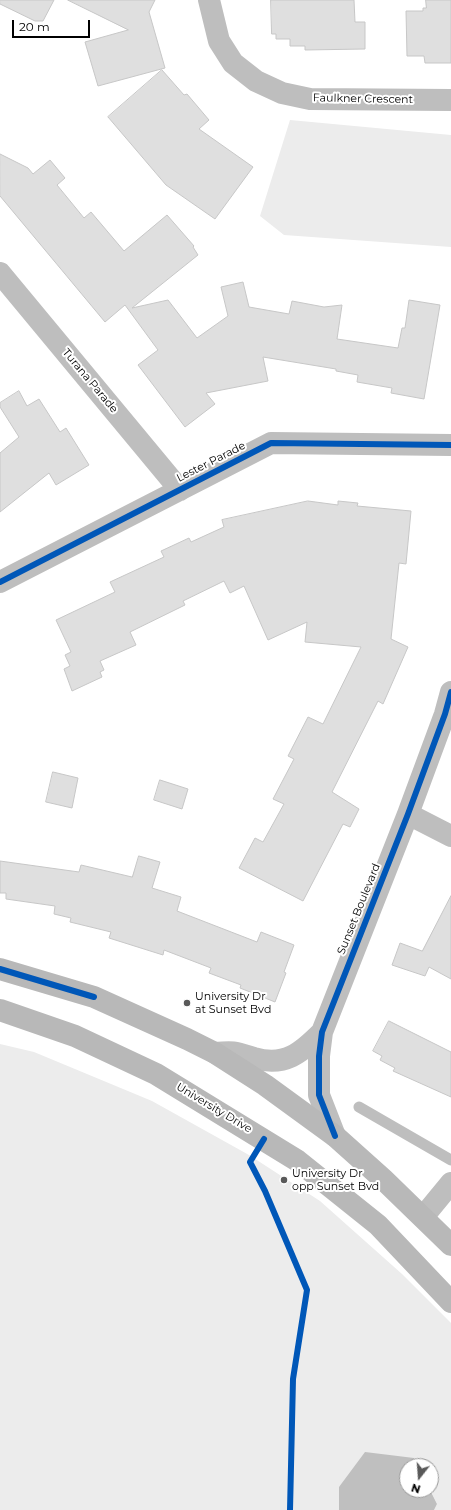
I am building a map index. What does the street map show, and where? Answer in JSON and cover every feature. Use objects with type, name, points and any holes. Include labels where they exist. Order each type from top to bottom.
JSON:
[{"type":"main road","points":[[0,969],[94,997],[215,1053],[265,1085],[334,1136],[423,1217],[451,1245]]},
{"type":"main road","name":"University Drive","points":[[0,1010],[75,1036],[156,1074],[291,1156],[378,1225],[451,1302]]},
{"type":"street","name":"Faulkner Crescent","points":[[210,0],[219,41],[233,63],[256,81],[282,93],[310,99],[451,100]]},
{"type":"street","name":"Turana Parade","points":[[0,273],[180,490]]},
{"type":"street","name":"Lester Parade","points":[[0,582],[271,443],[451,445]]},
{"type":"street","name":"Sunset Boulevard","points":[[334,1136],[320,1095],[319,1056],[322,1032],[408,814],[445,714],[451,692]]},
{"type":"street","points":[[408,814],[451,836]]},
{"type":"street","name":"Sunset Boulevard","points":[[215,1053],[234,1051],[266,1060],[284,1060],[294,1056],[322,1032]]},
{"type":"street","points":[[423,1217],[451,1183]]},
{"type":"lane","points":[[359,1107],[451,1160]]},
{"type":"shaded area","points":[[290,120],[451,135],[451,247],[284,235],[260,216]]},
{"type":"shaded area","points":[[0,1044],[34,1052],[152,1101],[249,1155],[320,1201],[402,1274],[451,1323],[451,1510],[434,1510],[437,1504],[434,1498],[439,1498],[439,1458],[399,1458],[399,1464],[339,1487],[339,1510],[0,1510]]},
{"type":"shaded area","points":[[365,1452],[414,1458],[399,1458],[399,1498],[434,1498],[437,1504],[434,1510],[339,1510],[339,1487]]},
{"type":"building","points":[[0,0],[54,0],[43,21],[35,21],[0,4]]},
{"type":"building","points":[[68,0],[155,0],[149,12],[165,68],[98,86],[85,42],[128,30]]},
{"type":"building","points":[[271,0],[354,0],[355,22],[365,22],[365,49],[305,50],[305,46],[290,46],[290,39],[276,39],[276,34],[272,34]]},
{"type":"building","points":[[426,0],[451,0],[451,63],[425,63],[424,56],[407,56],[406,11],[423,11],[423,8],[426,8]]},
{"type":"building","points":[[162,70],[184,95],[187,94],[209,120],[199,129],[253,167],[215,219],[166,185],[108,117]]},
{"type":"building","points":[[0,154],[28,168],[33,174],[50,160],[65,178],[57,185],[84,218],[91,212],[124,251],[167,215],[194,246],[193,247],[198,255],[132,308],[168,300],[197,338],[228,316],[221,287],[243,282],[249,307],[289,314],[292,301],[324,307],[342,305],[337,339],[398,348],[402,328],[405,328],[409,300],[440,305],[424,399],[391,393],[392,388],[357,382],[358,375],[336,371],[336,369],[263,357],[268,381],[206,393],[215,404],[185,427],[138,365],[158,350],[125,305],[105,322],[0,196]]},
{"type":"building","points":[[19,391],[27,406],[39,399],[60,432],[66,428],[89,465],[56,485],[49,473],[0,512],[0,453],[19,437],[0,407],[0,403]]},
{"type":"building","points":[[308,501],[338,505],[338,501],[358,503],[357,506],[411,511],[406,564],[399,563],[391,639],[408,647],[383,704],[378,701],[332,792],[359,809],[350,827],[343,824],[303,901],[239,868],[255,838],[263,842],[284,804],[273,799],[294,759],[288,756],[308,717],[323,724],[361,647],[305,642],[307,622],[268,640],[244,586],[230,593],[224,581],[183,601],[185,605],[130,632],[136,645],[100,661],[104,670],[100,672],[102,677],[72,691],[64,669],[70,666],[65,655],[71,652],[56,620],[115,592],[110,582],[164,557],[161,551],[189,538],[191,542],[224,527],[222,520]]},
{"type":"building","points":[[53,772],[78,778],[72,808],[46,802]]},
{"type":"building","points":[[160,780],[188,789],[182,809],[154,800]]},
{"type":"building","points":[[139,856],[160,862],[152,888],[181,897],[177,911],[257,942],[261,932],[294,945],[284,972],[286,973],[275,1002],[240,988],[241,985],[209,973],[211,968],[164,950],[163,955],[109,938],[111,932],[70,922],[71,918],[54,914],[55,906],[6,899],[6,893],[0,893],[0,861],[79,872],[81,865],[132,877]]},
{"type":"building","points":[[451,896],[451,979],[429,967],[425,976],[392,965],[400,943],[422,951]]},
{"type":"building","points":[[389,1021],[451,1052],[451,1097],[393,1071],[395,1068],[380,1060],[382,1056],[373,1051]]},
{"type":"cycle path","points":[[0,582],[271,443],[451,445]]},
{"type":"cycle path","points":[[335,1136],[319,1095],[319,1056],[322,1032],[408,814],[445,714],[451,692]]},
{"type":"cycle path","points":[[0,969],[94,997]]},
{"type":"cycle path","points":[[264,1139],[250,1162],[265,1191],[307,1290],[293,1379],[290,1510]]},
{"type":"place","name":"University Dr at Sunset Bvd","points":[[187,1003]]},
{"type":"place","name":"University Dr opp Sunset Bvd","points":[[284,1180]]}]
